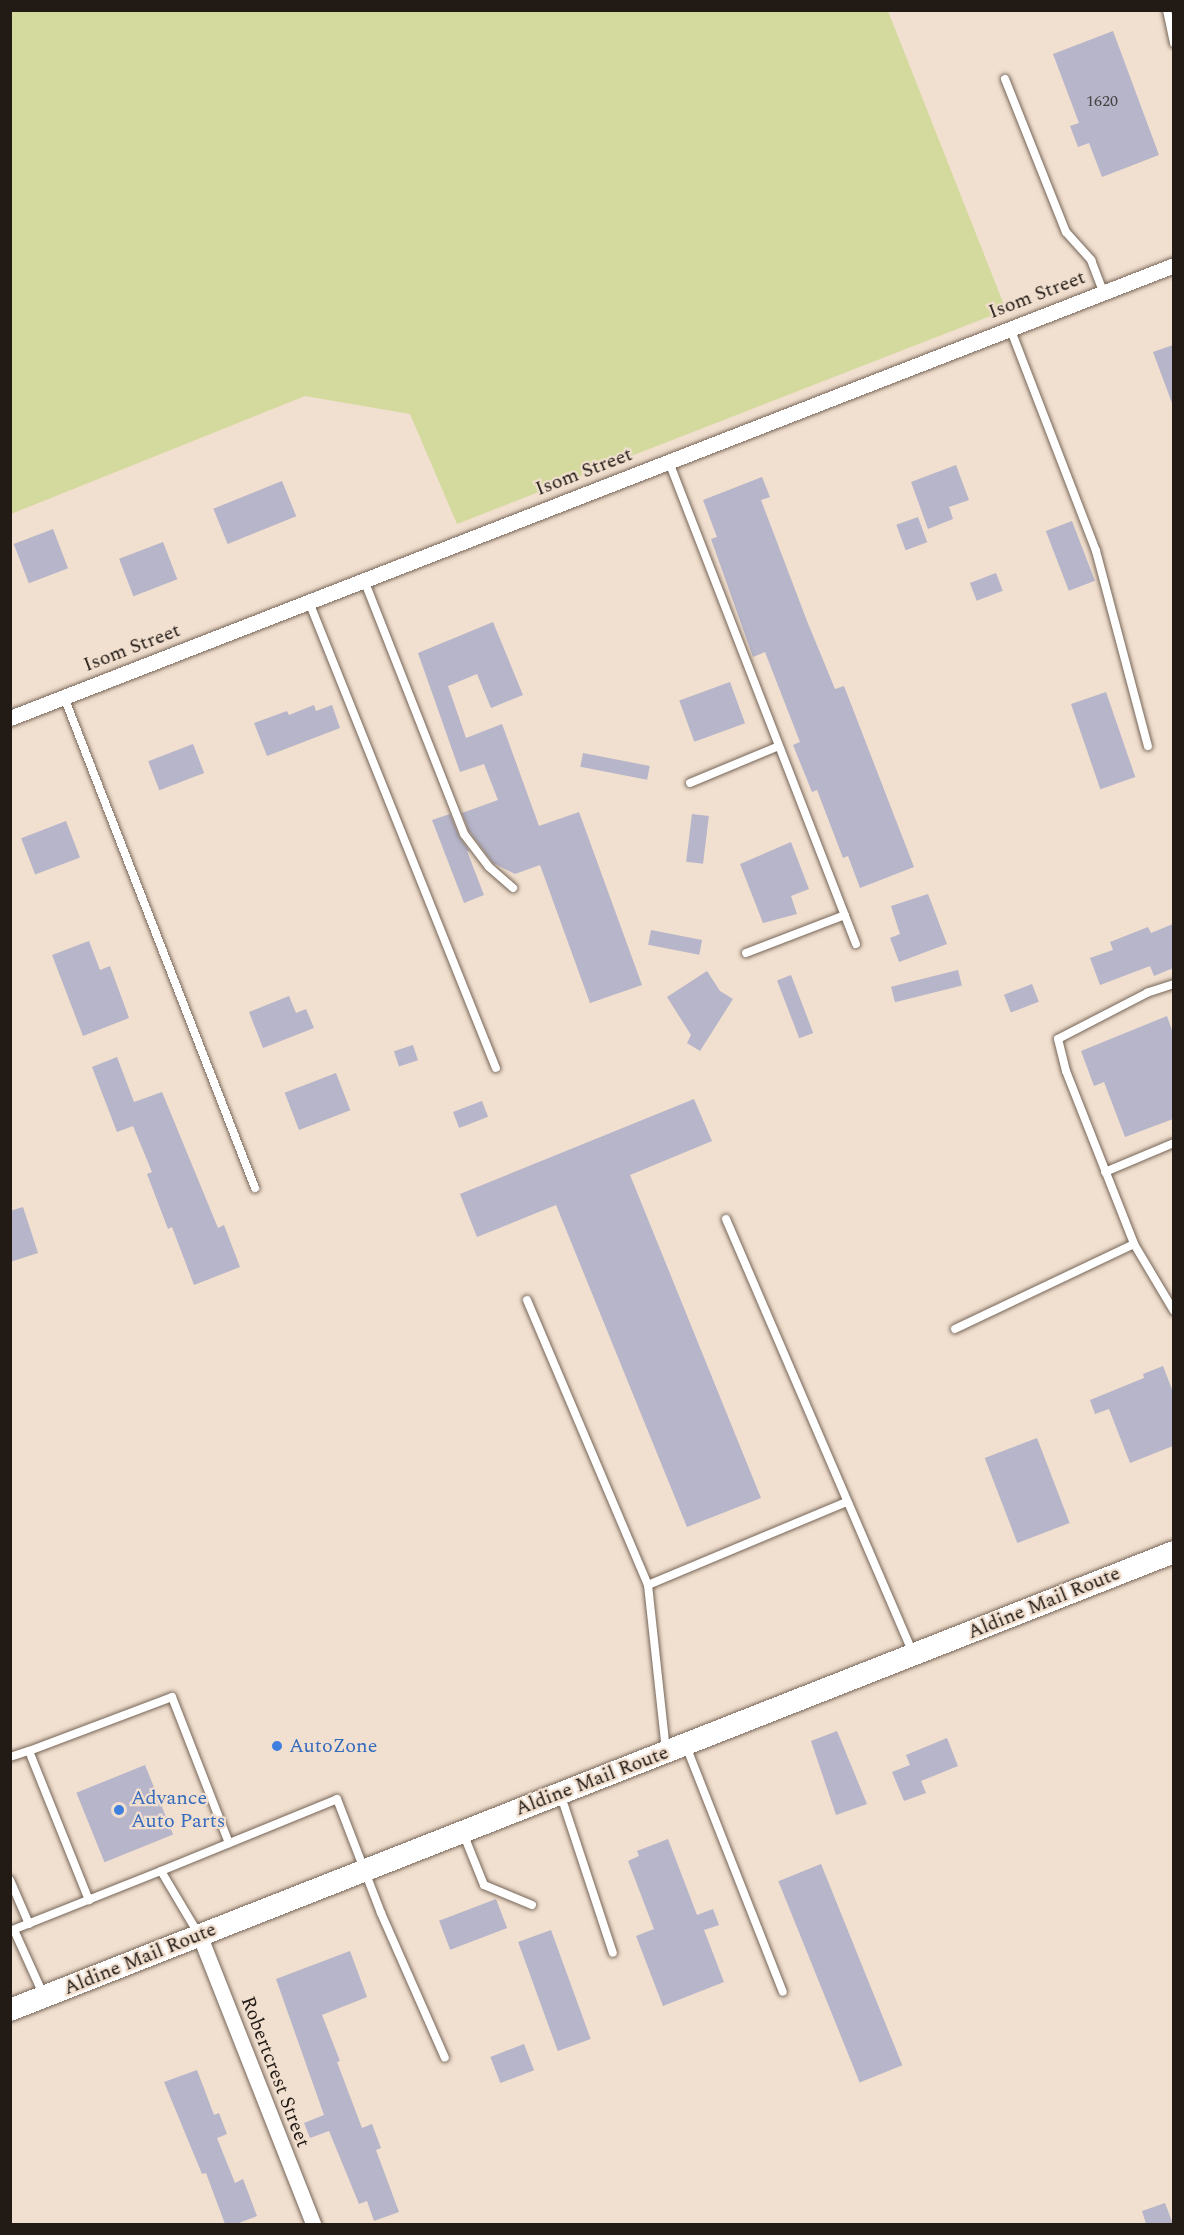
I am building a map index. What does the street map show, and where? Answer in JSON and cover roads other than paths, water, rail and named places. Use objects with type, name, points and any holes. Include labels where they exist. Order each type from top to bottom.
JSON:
[{"type":"main road","name":"Aldine Mail Route","points":[[10,2010],[1173,1552]]},
{"type":"street","name":"Isom Street","points":[[10,718],[1173,264]]},
{"type":"street","name":"Robertcrest Street","points":[[199,1934],[313,2224]]},
{"type":"lane","points":[[1167,10],[1173,43]]},
{"type":"lane","points":[[1005,80],[1066,232],[1090,260],[1103,292]]},
{"type":"lane","points":[[1010,328],[1096,552],[1148,746]]},
{"type":"lane","points":[[669,462],[856,944]]},
{"type":"lane","points":[[364,580],[464,834],[489,867],[513,888]]},
{"type":"lane","points":[[309,602],[496,1068]]},
{"type":"lane","points":[[64,698],[255,1188]]},
{"type":"lane","points":[[690,783],[779,746]]},
{"type":"lane","points":[[746,953],[845,915]]},
{"type":"lane","points":[[1173,984],[1148,993],[1058,1039],[1066,1071],[1134,1244],[1173,1311]]},
{"type":"lane","points":[[1105,1172],[1173,1143]]},
{"type":"lane","points":[[726,1220],[913,1655]]},
{"type":"lane","points":[[955,1329],[1134,1244]]},
{"type":"lane","points":[[527,1300],[648,1585],[676,1749],[783,1992]]},
{"type":"lane","points":[[648,1585],[846,1502]]},
{"type":"lane","points":[[10,1758],[172,1697],[229,1843]]},
{"type":"lane","points":[[29,1751],[89,1900]]},
{"type":"lane","points":[[560,1794],[614,1953]]},
{"type":"lane","points":[[44,1997],[12,1931],[337,1799],[364,1870],[445,2058]]},
{"type":"lane","points":[[463,1832],[484,1885],[532,1905]]},
{"type":"lane","points":[[161,1871],[199,1934]]},
{"type":"lane","points":[[10,1880],[30,1924]]},
{"type":"place","name":"AutoZone","points":[[277,1746]]},
{"type":"place","name":"Advance Auto Parts","points":[[119,1810]]}]
